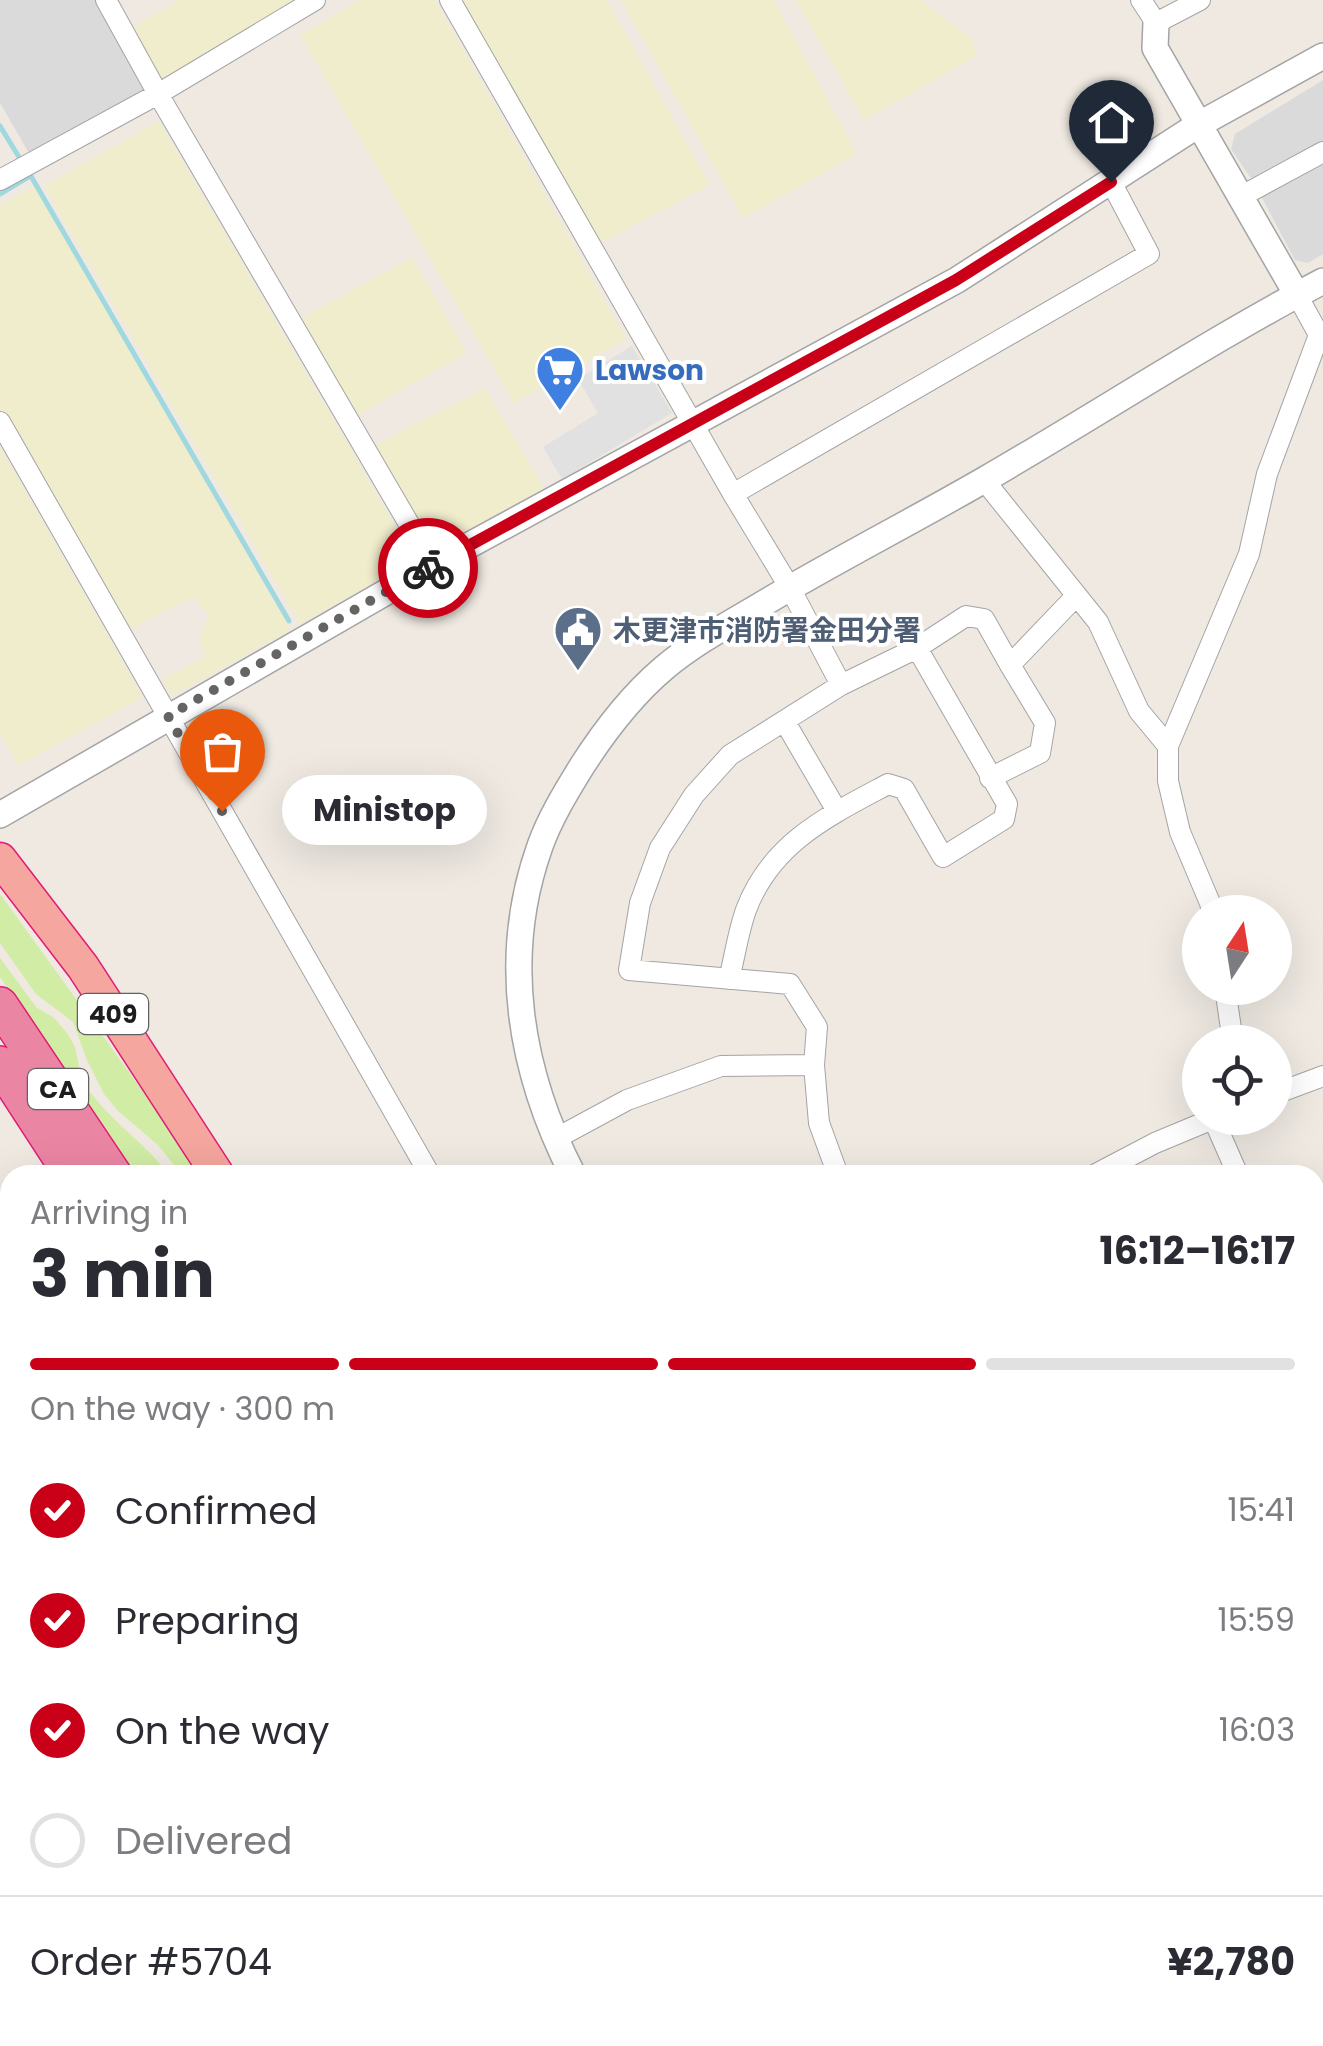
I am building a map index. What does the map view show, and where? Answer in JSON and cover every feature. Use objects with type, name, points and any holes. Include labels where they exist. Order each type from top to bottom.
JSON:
[{"type":"highway","name":"409","points":[[0,858],[83,967],[212,1165]]},
{"type":"highway","name":"CA","points":[[0,1004],[107,1165]]},
{"type":"highway","name":"CA","points":[[0,1064],[66,1165]]},
{"type":"street","points":[[106,0],[433,565]]},
{"type":"street","points":[[7,176],[158,94],[315,0]]},
{"type":"street","points":[[450,0],[790,588],[841,684]]},
{"type":"street","points":[[1141,0],[1156,23],[1155,48],[1319,335],[1267,474],[1248,554],[1168,746],[1168,782],[1180,832],[1207,895]]},
{"type":"street","points":[[1156,23],[1200,0]]},
{"type":"street","points":[[0,815],[433,565],[956,280],[1198,125],[1323,56]]},
{"type":"street","points":[[1240,197],[1323,152]]},
{"type":"street","points":[[733,494],[1149,254],[1111,182]]},
{"type":"street","points":[[568,1165],[534,1082],[521,1021],[519,964],[524,906],[540,846],[562,798],[628,702],[666,667],[709,636],[1323,281]]},
{"type":"street","points":[[0,422],[424,1165]]},
{"type":"street","points":[[984,480],[1098,622],[1139,712],[1168,746]]},
{"type":"street","points":[[1010,665],[1076,596]]},
{"type":"street","points":[[834,1165],[819,1123],[814,1065],[818,1027],[790,984],[629,970],[640,903],[660,848],[694,795],[730,756],[841,684],[917,648],[966,616],[984,619],[1045,723],[1040,753],[990,778]]},
{"type":"street","points":[[730,979],[746,911],[764,873],[791,842],[837,811],[888,784],[904,789],[943,858],[1004,818],[1006,804],[917,648]]},
{"type":"street","points":[[784,722],[837,811]]},
{"type":"street","points":[[555,1139],[627,1100],[721,1066],[814,1065]]},
{"type":"street","points":[[1292,1088],[1323,1076]]},
{"type":"street","points":[[1113,1165],[1182,1132]]},
{"type":"street","points":[[1221,1135],[1234,1165]]},
{"type":"shaded area","points":[[0,0],[95,0],[148,88],[30,155],[0,103]]},
{"type":"shaded area","points":[[179,0],[302,0],[159,85],[130,29]]},
{"type":"shaded area","points":[[360,0],[435,0],[626,339],[514,403],[300,35]]},
{"type":"shaded area","points":[[458,0],[607,0],[710,185],[595,246]]},
{"type":"shaded area","points":[[621,0],[774,0],[857,154],[743,218]]},
{"type":"shaded area","points":[[796,0],[920,0],[971,38],[978,55],[864,120]]},
{"type":"shaded area","points":[[1323,80],[1323,143],[1258,179],[1250,177],[1231,149],[1235,134]]},
{"type":"shaded area","points":[[159,121],[415,560],[300,624],[44,186]]},
{"type":"shaded area","points":[[1323,160],[1323,254],[1308,263],[1295,260],[1262,198]]},
{"type":"shaded area","points":[[34,186],[291,630],[171,696],[163,679],[205,657],[200,639],[208,615],[194,597],[126,631],[0,413],[0,205]]},
{"type":"shaded area","points":[[412,257],[467,353],[350,419],[295,322]]},
{"type":"shaded area","points":[[632,346],[672,413],[562,479],[543,447],[598,413],[578,379]]},
{"type":"shaded area","points":[[485,388],[544,488],[431,550],[371,447]]},
{"type":"shaded area","points":[[0,447],[143,697],[18,766],[0,732]]},
{"type":"green space","points":[[0,894],[193,1165],[174,1165],[158,1145],[118,1111],[104,1094],[73,1022],[36,994],[0,943]]},
{"type":"green space","points":[[0,958],[36,1007],[54,1018],[67,1033],[75,1047],[83,1085],[77,1090],[0,977]]},
{"type":"green space","points":[[91,1093],[160,1165],[127,1165],[83,1097]]},
{"type":"waterway","points":[[0,126],[22,162]]},
{"type":"waterway","points":[[28,171],[289,621]]},
{"type":"waterway","points":[[0,194],[30,176]]},
{"type":"way so far","points":[[222,811],[168,716],[428,568]]},
{"type":"place","name":"Lawson","points":[[560,412]]},
{"type":"place","name":"木更津市消防署金田分署","points":[[578,672]]},
{"type":"place","name":"Ministop","points":[[222,811]]},
{"type":"route","points":[[428,568],[956,280],[1111,182]]}]
